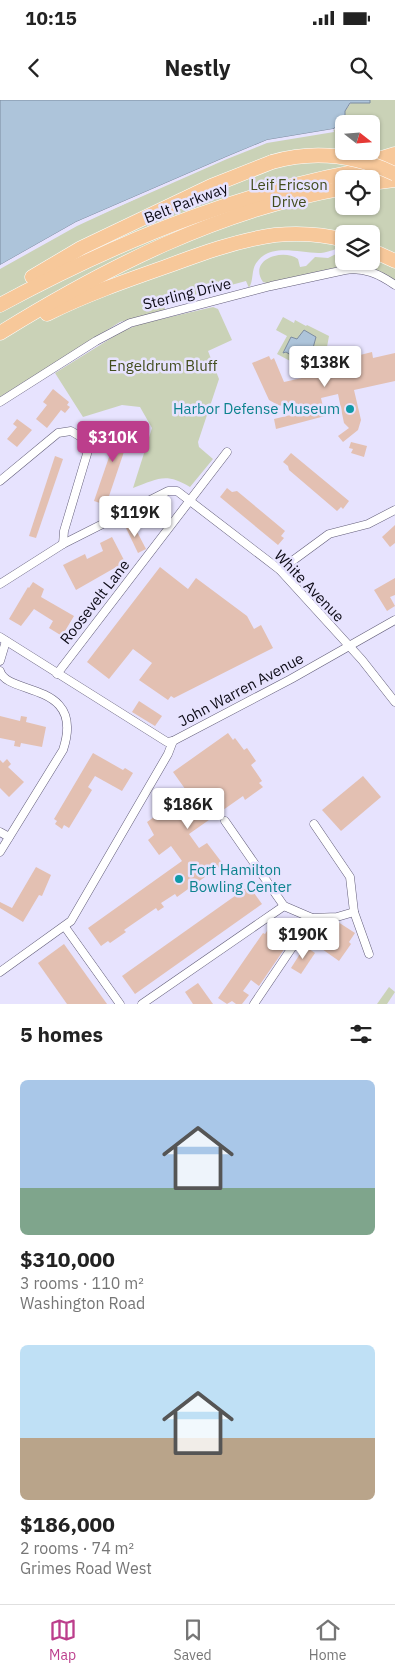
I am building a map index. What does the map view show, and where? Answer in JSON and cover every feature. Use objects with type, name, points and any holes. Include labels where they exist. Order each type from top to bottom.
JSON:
[{"type":"highway","points":[[286,186],[395,154]]},
{"type":"highway","points":[[0,296],[81,248],[211,186],[272,162],[295,156],[329,155],[364,162],[393,179]]},
{"type":"highway","name":"Belt Parkway","points":[[0,304],[54,276],[157,230],[222,206],[286,186],[395,165]]},
{"type":"highway","points":[[380,181],[393,179]]},
{"type":"highway","name":"Belt Parkway","points":[[0,333],[98,276],[162,244],[236,217],[335,190]]},
{"type":"highway","points":[[0,338],[67,304],[129,279],[200,254],[275,235],[303,234],[335,239]]},
{"type":"highway","points":[[380,254],[395,261]]},
{"type":"street","name":"Sterling Drive","points":[[0,402],[113,331],[147,318],[356,268],[367,271],[395,285]]},
{"type":"street","points":[[0,481],[58,432],[71,431],[81,437],[87,448],[87,454],[64,530],[63,544]]},
{"type":"street","name":"Roosevelt Lane","points":[[57,674],[227,452]]},
{"type":"street","name":"White Avenue","points":[[0,584],[63,544],[168,491],[177,491],[192,500],[280,570],[365,664],[395,702]]},
{"type":"street","points":[[280,570],[329,534],[368,524],[395,510]]},
{"type":"street","name":"John Warren Avenue","points":[[0,972],[71,921],[168,754],[172,741],[395,620]]},
{"type":"street","points":[[0,661],[3,639],[167,742],[172,741]]},
{"type":"street","points":[[0,671],[5,679],[39,691],[55,701],[65,718],[66,731],[63,750],[0,852]]},
{"type":"street","points":[[224,821],[284,906],[312,918],[337,916],[354,912]]},
{"type":"street","points":[[314,824],[350,877],[354,912],[369,954]]},
{"type":"street","points":[[0,832],[9,838]]},
{"type":"street","points":[[142,1004],[284,906]]},
{"type":"street","points":[[254,1004],[312,918]]},
{"type":"street","points":[[65,927],[120,1004]]},
{"type":"green space","name":"Leif Ericson Drive","points":[[370,100],[395,100],[395,280],[374,270],[380,270],[380,225],[335,225],[335,250],[321,253],[287,250],[270,252],[263,256],[255,265],[249,288],[246,281],[164,303],[165,310],[120,322],[0,397],[0,269],[77,226],[226,157],[267,142],[335,129],[335,160],[380,160],[380,115],[345,115],[345,111],[351,103],[369,103]]},
{"type":"green space","name":"Leif Ericson Drive","points":[[335,254],[335,268],[270,284],[263,282],[260,274],[263,262],[276,256],[284,255],[298,259],[300,267],[306,266],[315,257],[328,258]]},
{"type":"green space","name":"Engeldrum Bluff","points":[[213,307],[218,309],[232,340],[208,351],[219,379],[198,442],[199,447],[213,459],[190,487],[181,482],[162,478],[133,488],[152,428],[140,407],[122,405],[83,417],[55,373],[121,332],[140,324]]},
{"type":"green space","points":[[283,317],[294,323],[295,320],[329,336],[327,347],[311,372],[277,354],[287,336],[276,330]]},
{"type":"green space","points":[[389,987],[395,992],[387,1004],[377,1004]]},
{"type":"water","points":[[0,100],[370,100],[370,103],[350,103],[345,111],[345,115],[335,115],[335,128],[333,129],[267,140],[76,222],[0,265]]},
{"type":"water","points":[[304,330],[316,337],[313,348],[318,351],[310,367],[286,352],[283,353],[291,337],[297,339]]},
{"type":"pier","points":[[333,129],[334,132],[267,143],[227,159],[77,225],[0,267],[0,265],[76,222],[267,140]]},
{"type":"building","points":[[372,352],[373,358],[395,353],[395,381],[354,390],[361,420],[358,430],[343,442],[338,436],[349,428],[344,423],[338,394],[321,398],[325,416],[276,429],[274,419],[307,411],[278,405],[269,400],[252,363],[269,356],[271,360],[274,358],[284,382],[324,373],[323,369],[353,363],[352,357]]},
{"type":"building","points":[[53,389],[69,402],[67,405],[70,407],[65,413],[61,410],[47,428],[36,419],[47,405],[43,402]]},
{"type":"building","points":[[17,419],[32,430],[17,447],[7,439],[17,427],[13,424]]},
{"type":"building","points":[[121,422],[133,425],[106,505],[94,501]]},
{"type":"building","points":[[351,442],[367,446],[364,457],[351,453],[353,449],[349,448]]},
{"type":"building","points":[[291,453],[349,501],[343,509],[341,507],[337,511],[289,470],[288,466],[283,462]]},
{"type":"building","points":[[55,456],[63,459],[36,538],[29,536]]},
{"type":"building","points":[[227,488],[232,492],[237,491],[285,531],[281,536],[284,538],[278,545],[220,497]]},
{"type":"building","points":[[132,522],[146,549],[138,553],[125,526]]},
{"type":"building","points":[[395,525],[395,543],[390,547],[382,537]]},
{"type":"building","points":[[112,537],[125,562],[76,590],[63,565],[85,554],[87,559],[103,551],[100,543]]},
{"type":"building","points":[[160,567],[188,589],[196,578],[247,616],[254,629],[261,625],[273,648],[174,698],[171,696],[168,700],[139,680],[152,663],[133,649],[109,679],[87,662]]},
{"type":"building","points":[[395,578],[395,595],[390,597],[395,606],[387,611],[374,590]]},
{"type":"building","points":[[33,582],[44,589],[41,597],[74,616],[62,636],[49,628],[53,621],[34,609],[21,626],[9,619]]},
{"type":"building","points":[[139,701],[162,716],[155,726],[132,712]]},
{"type":"building","points":[[0,716],[20,721],[21,716],[27,717],[26,722],[46,727],[42,747],[21,743],[20,747],[14,746],[15,741],[0,738]]},
{"type":"building","points":[[228,733],[233,740],[235,738],[244,750],[247,748],[256,761],[251,765],[262,781],[259,783],[263,787],[245,800],[243,796],[189,834],[199,848],[207,843],[223,864],[177,897],[175,894],[161,903],[164,907],[158,911],[156,908],[124,930],[126,932],[110,943],[108,941],[101,946],[88,928],[182,861],[171,846],[159,855],[148,840],[154,835],[147,822],[188,793],[173,772]]},
{"type":"building","points":[[93,753],[123,770],[125,768],[133,773],[122,791],[95,776],[88,787],[92,790],[69,828],[64,825],[62,829],[55,824],[57,821],[54,819]]},
{"type":"building","points":[[7,759],[11,764],[8,767],[24,782],[9,797],[0,788],[0,760],[3,763]]},
{"type":"building","points":[[363,776],[381,797],[341,831],[322,810]]},
{"type":"building","points":[[36,867],[51,875],[42,896],[39,895],[23,922],[0,908],[0,902],[12,908]]},
{"type":"building","points":[[249,886],[262,904],[135,994],[122,976]]},
{"type":"building","points":[[338,922],[355,933],[349,942],[351,944],[339,961],[322,949],[326,943],[324,942]]},
{"type":"building","points":[[271,925],[282,933],[276,942],[285,948],[259,986],[251,980],[243,991],[249,995],[242,1004],[236,1004],[232,1001],[227,1004],[218,998],[263,933],[265,934]]},
{"type":"building","points":[[64,944],[107,1004],[67,1004],[38,963]]},
{"type":"building","points":[[305,946],[315,953],[301,974],[291,968]]},
{"type":"building","points":[[198,983],[213,1004],[193,1004],[185,992]]},
{"type":"place","name":"Harbor Defense Museum","points":[[350,409]]},
{"type":"place","name":"Fort Hamilton Bowling Center","points":[[179,879]]}]
